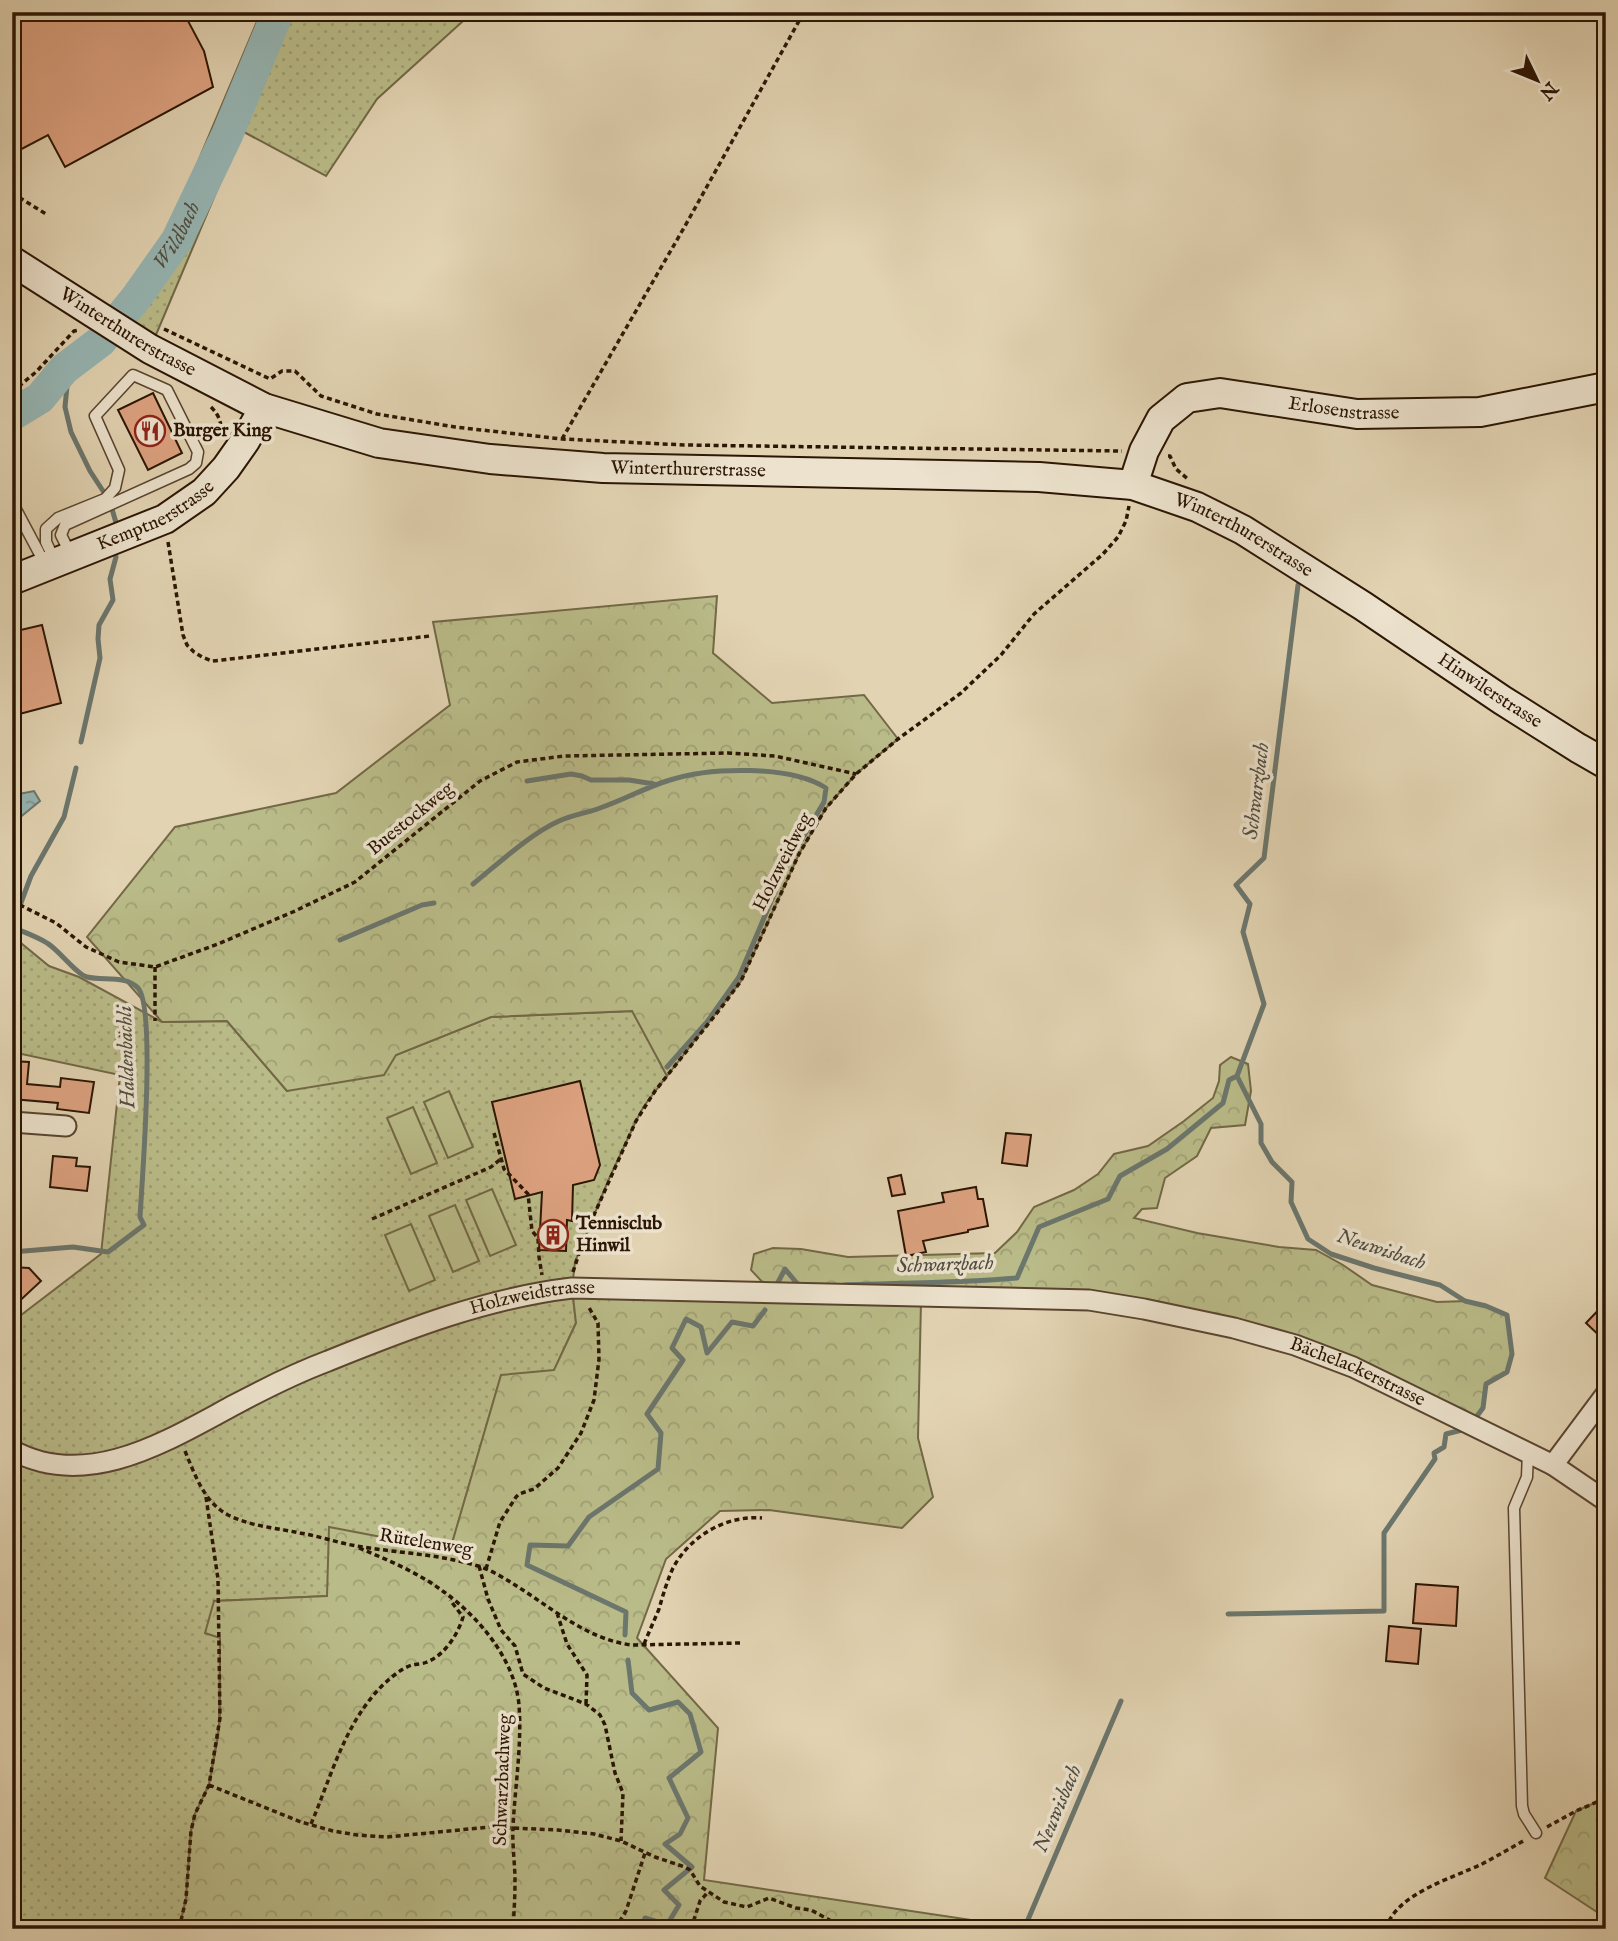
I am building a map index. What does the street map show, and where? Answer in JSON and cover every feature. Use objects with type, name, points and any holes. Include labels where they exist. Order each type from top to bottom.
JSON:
[{"type":"main road","name":"Winterthurerstrasse","points":[[12,261],[94,325],[133,339],[264,408],[379,443],[489,459],[603,468],[1039,477],[1133,485],[1197,507],[1243,530],[1377,616]]},
{"type":"main road","name":"Erlosenstrasse","points":[[1133,485],[1144,451],[1161,419],[1186,398],[1220,393],[1357,414],[1479,412],[1606,387]]},
{"type":"main road","name":"Kemptnerstrasse","points":[[12,580],[165,519],[204,492],[226,468],[264,408]]},
{"type":"main road","name":"Hinwilerstrasse","points":[[1377,616],[1502,700],[1606,764]]},
{"type":"street","points":[[12,1122],[66,1126]]},
{"type":"street","name":"Holzweidstrasse","points":[[12,1450],[28,1458],[68,1465],[89,1464],[131,1455],[178,1436],[263,1390],[328,1361],[454,1314],[546,1291],[577,1289],[1089,1300]]},
{"type":"street","name":"Bächelackerstrasse","points":[[1089,1300],[1234,1328],[1295,1345],[1353,1367],[1553,1465],[1606,1501]]},
{"type":"street","points":[[1553,1465],[1606,1394]]},
{"type":"lane","points":[[134,375],[167,390],[198,452],[196,463],[189,469],[65,525],[58,562],[46,542],[46,529],[58,518],[105,499],[115,488],[119,470],[95,416],[134,375]]},
{"type":"lane","points":[[12,502],[58,562]]},
{"type":"lane","points":[[1528,1452],[1527,1477],[1514,1508],[1522,1806],[1536,1833]]},
{"type":"path","points":[[562,439],[804,12]]},
{"type":"path","points":[[12,193],[46,214]]},
{"type":"path","points":[[12,392],[36,372],[74,331],[94,325]]},
{"type":"path","points":[[159,326],[270,379],[282,370],[295,371],[321,396],[377,414],[455,427],[562,439],[684,445],[1144,451],[1170,456],[1176,469],[1191,482]]},
{"type":"path","points":[[205,403],[218,415],[222,429]]},
{"type":"path","name":"Holzweidweg","points":[[577,1289],[575,1262],[636,1121],[655,1091],[741,981],[799,855],[826,808],[856,774],[961,693],[1001,655],[1034,614],[1103,554],[1118,537],[1126,522],[1133,485]]},
{"type":"path","points":[[165,519],[183,635],[187,645],[202,657],[212,661],[430,636]]},
{"type":"path","name":"Buestockweg","points":[[12,901],[44,916],[75,936],[86,947],[119,962],[155,967],[295,911],[355,881],[480,781],[517,762],[564,757],[728,752],[775,756],[856,774]]},
{"type":"path","points":[[155,967],[155,1021]]},
{"type":"path","points":[[494,1133],[503,1169],[528,1194],[532,1231],[538,1238],[546,1291]]},
{"type":"path","points":[[372,1219],[491,1167],[502,1158]]},
{"type":"path","points":[[486,1569],[502,1518],[519,1494],[534,1489],[558,1468],[581,1433],[594,1400],[599,1359],[598,1324],[577,1289]]},
{"type":"path","name":"Rütelenweg","points":[[178,1436],[205,1495],[216,1507],[245,1522],[354,1546],[479,1566],[601,1638],[620,1643],[740,1643]]},
{"type":"path","points":[[179,1929],[187,1891],[191,1831],[195,1814],[209,1785],[220,1718],[218,1579],[205,1495]]},
{"type":"path","points":[[644,1644],[674,1566],[698,1538],[732,1519],[748,1516],[762,1518]]},
{"type":"path","name":"Schwarzbachweg","points":[[354,1546],[386,1559],[445,1592],[478,1622],[504,1657],[513,1677],[519,1702],[520,1735],[513,1829],[513,1929]]},
{"type":"path","points":[[479,1566],[488,1599],[502,1633],[514,1646],[522,1672],[544,1688],[586,1704],[600,1716],[608,1735],[615,1773],[623,1793],[621,1841]]},
{"type":"path","points":[[311,1824],[336,1759],[357,1718],[386,1683],[404,1668],[429,1662],[447,1646],[459,1628],[463,1617],[445,1592]]},
{"type":"path","points":[[556,1611],[566,1644],[587,1675],[586,1704]]},
{"type":"path","points":[[209,1785],[301,1822],[345,1833],[387,1837],[490,1827],[582,1833],[621,1841],[685,1867],[690,1870],[697,1883],[723,1902],[747,1907],[769,1898],[774,1899],[796,1908],[811,1910],[846,1929]]},
{"type":"path","points":[[1386,1929],[1390,1918],[1410,1899],[1500,1854],[1576,1811],[1606,1798]]},
{"type":"path","points":[[615,1929],[626,1911],[645,1853]]},
{"type":"path","points":[[691,1929],[700,1901],[708,1892]]},
{"type":"green space","points":[[261,12],[473,12],[377,99],[326,176],[242,131],[150,349],[100,319],[165,240]]},
{"type":"green space","points":[[717,596],[713,653],[772,703],[864,695],[898,739],[856,774],[826,808],[799,854],[741,981],[667,1076],[632,1011],[491,1017],[396,1055],[384,1075],[287,1091],[227,1021],[162,1022],[87,937],[175,827],[336,793],[450,705],[433,622]]},
{"type":"green space","points":[[12,938],[49,966],[79,977],[162,1022],[227,1021],[287,1091],[396,1055],[491,1017],[633,1011],[667,1076],[636,1121],[575,1262],[572,1288],[576,1323],[554,1371],[501,1376],[450,1551],[330,1528],[328,1596],[214,1601],[220,1638],[219,1727],[209,1785],[195,1814],[191,1831],[186,1899],[179,1929],[12,1929],[12,1322],[101,1254],[120,1075],[12,1052]]},
{"type":"green space","points":[[1231,1057],[1248,1064],[1251,1091],[1245,1125],[1211,1128],[1197,1156],[1165,1178],[1157,1208],[1142,1209],[1134,1218],[1197,1233],[1279,1247],[1316,1250],[1372,1285],[1437,1302],[1467,1301],[1507,1315],[1512,1354],[1507,1372],[1486,1384],[1482,1406],[1478,1415],[1469,1423],[1353,1367],[1144,1309],[770,1290],[751,1270],[754,1254],[773,1248],[801,1249],[848,1257],[995,1253],[1017,1232],[1034,1207],[1074,1190],[1098,1174],[1114,1154],[1148,1146],[1213,1098],[1219,1081],[1220,1065]]},
{"type":"green space","points":[[449,1091],[473,1147],[448,1158],[424,1102]]},
{"type":"green space","points":[[413,1107],[437,1163],[411,1174],[387,1118]]},
{"type":"green space","points":[[492,1189],[516,1245],[490,1256],[466,1200]]},
{"type":"green space","points":[[455,1205],[479,1261],[453,1272],[429,1216]]},
{"type":"green space","points":[[411,1224],[435,1280],[409,1291],[385,1235]]},
{"type":"green space","points":[[572,1288],[921,1302],[918,1438],[933,1497],[902,1528],[769,1510],[720,1511],[666,1559],[637,1638],[718,1728],[704,1880],[1032,1929],[179,1929],[186,1899],[191,1831],[195,1814],[209,1785],[218,1737],[220,1638],[205,1633],[214,1601],[327,1596],[329,1527],[450,1550],[501,1375],[554,1370],[576,1323]]},
{"type":"green space","points":[[1606,1798],[1606,1918],[1545,1878],[1576,1811]]},
{"type":"water","points":[[34,791],[40,801],[18,819],[12,840],[12,798]]},
{"type":"building","points":[[12,12],[205,12],[188,21],[204,51],[213,87],[65,167],[48,135],[12,154]]},
{"type":"building","name":"Burger King","points":[[153,393],[182,453],[148,470],[118,410]]},
{"type":"building","points":[[42,625],[61,703],[12,716],[12,632]]},
{"type":"building","points":[[12,1061],[29,1062],[27,1084],[60,1087],[61,1078],[94,1082],[89,1113],[57,1109],[58,1103],[12,1099]]},
{"type":"building","points":[[580,1081],[600,1165],[594,1180],[573,1185],[572,1221],[567,1220],[566,1251],[539,1250],[542,1192],[515,1199],[492,1102]]},
{"type":"building","points":[[1006,1133],[1031,1135],[1027,1166],[1002,1163]]},
{"type":"building","points":[[53,1156],[77,1158],[76,1166],[90,1167],[87,1191],[50,1187]]},
{"type":"building","points":[[901,1175],[905,1194],[892,1196],[888,1178]]},
{"type":"building","points":[[976,1187],[978,1199],[983,1199],[988,1226],[923,1241],[926,1252],[906,1256],[898,1211],[944,1202],[942,1193]]},
{"type":"building","points":[[12,1267],[29,1268],[41,1281],[12,1308]]},
{"type":"building","points":[[1606,1302],[1606,1342],[1586,1323]]},
{"type":"building","points":[[1416,1584],[1458,1587],[1456,1626],[1413,1623]]},
{"type":"building","points":[[1389,1626],[1421,1629],[1418,1664],[1386,1661]]},
{"type":"waterway","name":"Wildbach","points":[[12,415],[40,398],[64,369],[101,341],[136,298],[177,240],[227,135],[278,12]]},
{"type":"waterway","name":"Haldenbächli","points":[[64,369],[67,386],[65,407],[71,432],[103,491]]},
{"type":"waterway","name":"Haldenbächli","points":[[112,509],[117,526]]},
{"type":"waterway","name":"Haldenbächli","points":[[81,742],[100,658],[99,625],[113,600],[110,579],[116,557]]},
{"type":"waterway","name":"Schwarzbach","points":[[844,1285],[1017,1278],[1039,1227],[1108,1199],[1120,1176],[1167,1149],[1223,1103],[1229,1080],[1237,1076],[1264,1004],[1243,932],[1250,904],[1236,885],[1264,858],[1298,585]]},
{"type":"waterway","name":"Haldenbächli","points":[[12,905],[19,908],[31,876],[64,817],[76,768]]},
{"type":"waterway","points":[[473,884],[548,827],[670,780],[706,773],[750,770],[792,775],[826,788],[824,802],[786,866],[739,977],[707,1022],[667,1067]]},
{"type":"waterway","points":[[527,781],[571,774],[591,780],[629,780],[654,784]]},
{"type":"waterway","points":[[340,940],[422,905],[434,903]]},
{"type":"waterway","name":"Haldenbächli","points":[[12,927],[47,943],[87,977],[127,981],[138,988],[143,1002],[147,1060],[140,1217],[144,1225],[108,1252],[73,1247],[12,1252]]},
{"type":"waterway","name":"Neuwisbach","points":[[1237,1076],[1261,1124],[1261,1143],[1272,1162],[1292,1182],[1291,1202],[1308,1239],[1331,1254],[1440,1285],[1465,1301],[1507,1315],[1512,1354],[1507,1372],[1486,1384],[1483,1408],[1477,1416]]},
{"type":"waterway","name":"Schwarzbach","points":[[776,1286],[785,1269],[800,1287],[803,1287]]},
{"type":"waterway","name":"Schwarzbach","points":[[625,1635],[626,1612],[527,1565],[530,1545],[568,1546],[589,1517],[658,1469],[661,1433],[647,1414],[683,1360],[672,1348],[686,1319],[701,1327],[707,1353],[732,1322],[753,1326],[765,1310]]},
{"type":"waterway","name":"Neuwisbach","points":[[1228,1614],[1384,1611],[1384,1533],[1435,1459],[1434,1453],[1444,1447],[1446,1434],[1462,1430]]},
{"type":"waterway","name":"Schwarzbach","points":[[628,1660],[632,1693],[649,1710],[678,1702],[690,1714],[701,1752],[669,1778],[688,1818],[680,1834],[665,1844],[692,1867],[664,1890],[679,1905],[667,1925],[645,1918],[642,1929]]},
{"type":"waterway","name":"Neuwisbach","points":[[1024,1929],[1121,1701]]},
{"type":"place","name":"Burger King","points":[[150,431]]},
{"type":"place","name":"Tennisclub Hinwil","points":[[553,1235]]}]
